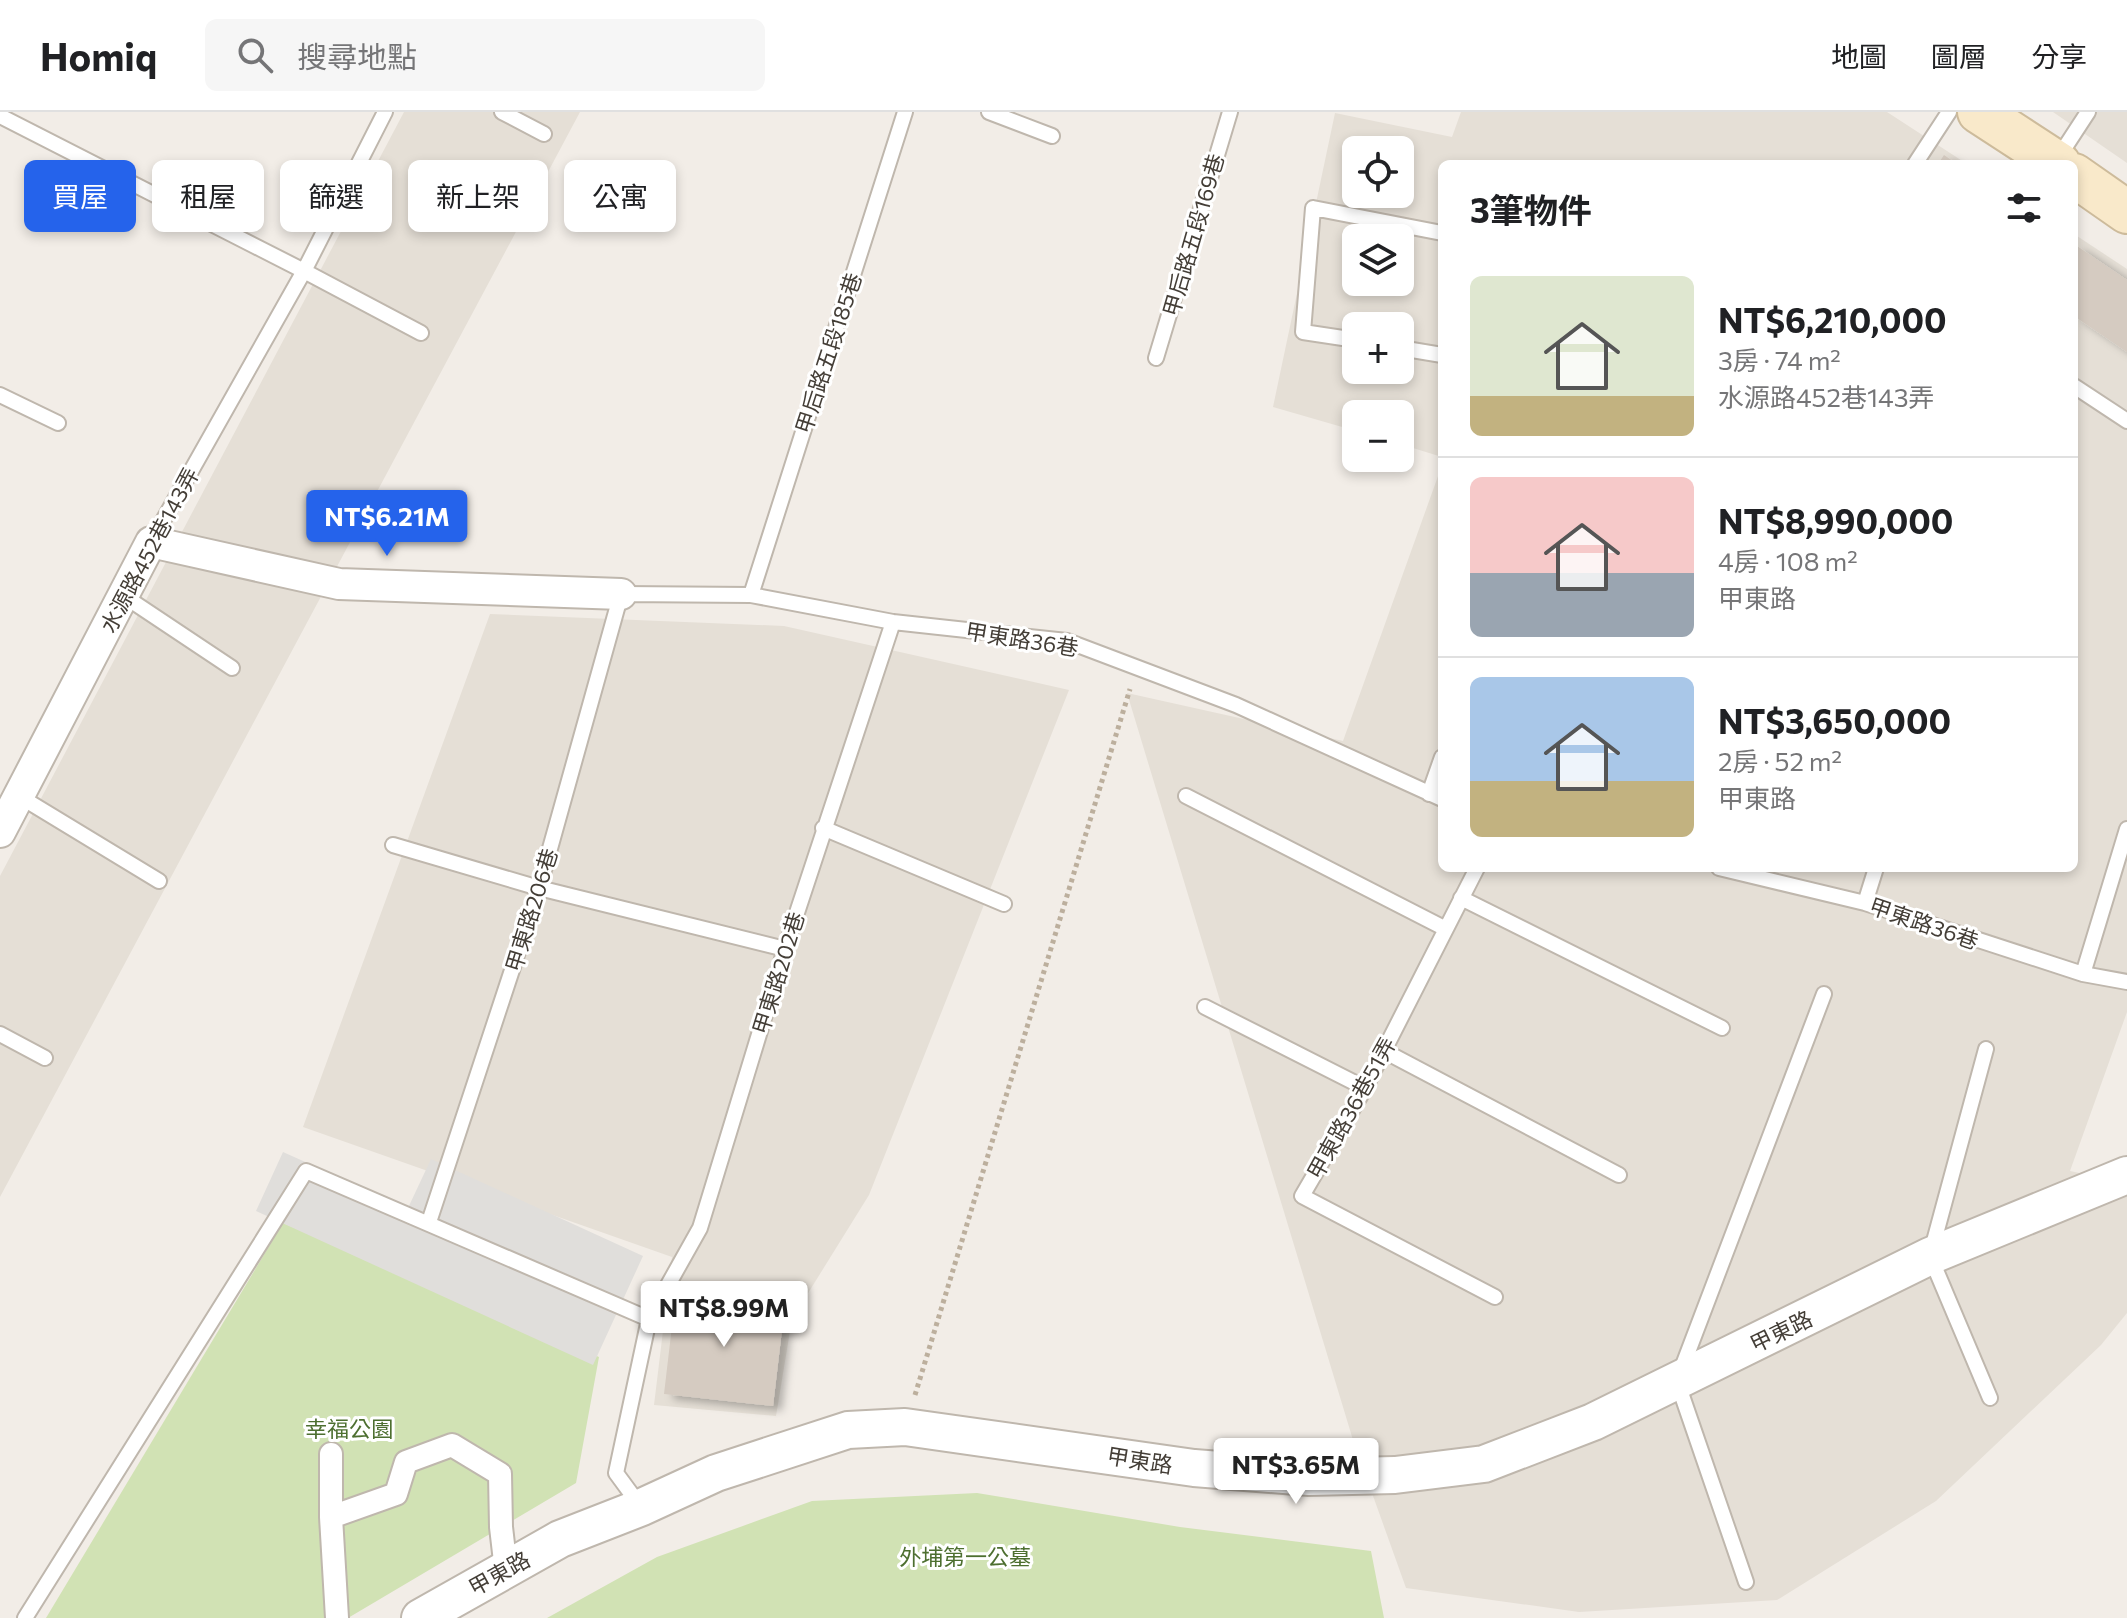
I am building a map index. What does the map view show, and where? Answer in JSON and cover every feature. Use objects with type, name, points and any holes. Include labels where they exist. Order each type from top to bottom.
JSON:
[{"type":"main road","points":[[1979,112],[2052,160]]},
{"type":"main road","points":[[2078,178],[2127,212]]},
{"type":"street","points":[[151,542],[339,584],[621,594]]},
{"type":"street","name":"水源路452巷143弄","points":[[0,832],[151,542]]},
{"type":"street","name":"甲東路","points":[[420,1618],[560,1539],[642,1507],[716,1473],[848,1430],[905,1427],[1194,1468],[1309,1477],[1395,1475],[1484,1464],[1593,1422],[1930,1256],[2127,1175]]},
{"type":"street","points":[[331,1517],[396,1494],[406,1462],[452,1445],[500,1474],[506,1570]]},
{"type":"street","points":[[331,1454],[337,1618]]},
{"type":"lane","name":"水源路452巷143弄","points":[[151,542],[304,271],[385,112]]},
{"type":"lane","points":[[502,112],[544,134]]},
{"type":"lane","name":"甲后路五段185巷","points":[[751,595],[905,112]]},
{"type":"lane","points":[[989,112],[1052,136]]},
{"type":"lane","name":"甲后路五段169巷","points":[[1156,358],[1230,112]]},
{"type":"lane","points":[[1918,160],[1949,112]]},
{"type":"lane","points":[[2066,160],[2088,112]]},
{"type":"lane","points":[[0,116],[421,333]]},
{"type":"lane","points":[[1342,338],[1303,332],[1313,208],[1438,232]]},
{"type":"lane","points":[[1414,350],[1438,354]]},
{"type":"lane","points":[[2078,389],[2127,421]]},
{"type":"lane","points":[[0,395],[58,423]]},
{"type":"lane","name":"甲東路36巷","points":[[621,594],[751,595],[893,622],[1067,641],[1236,705],[1436,797]]},
{"type":"lane","name":"甲東路206巷","points":[[429,1222],[539,888],[621,594]]},
{"type":"lane","points":[[124,596],[232,668]]},
{"type":"lane","name":"甲東路202巷","points":[[642,1507],[616,1473],[649,1319],[700,1228],[823,828],[893,622]]},
{"type":"lane","points":[[19,796],[159,881]]},
{"type":"lane","points":[[1186,796],[1446,929]]},
{"type":"lane","points":[[823,828],[1004,904]]},
{"type":"lane","points":[[2083,974],[2127,829]]},
{"type":"lane","points":[[393,845],[539,888],[785,949]]},
{"type":"lane","name":"甲東路36巷51弄","points":[[1475,872],[1365,1088],[1302,1196],[1495,1297]]},
{"type":"lane","name":"甲東路36巷","points":[[1736,872],[1865,903],[2083,974],[2127,982]]},
{"type":"lane","points":[[1865,903],[1875,872]]},
{"type":"lane","points":[[1461,898],[1722,1028]]},
{"type":"lane","points":[[1746,1582],[1677,1381],[1824,994]]},
{"type":"lane","points":[[1205,1007],[1365,1088]]},
{"type":"lane","points":[[0,1034],[45,1058]]},
{"type":"lane","points":[[1986,1049],[1930,1256],[1990,1398]]},
{"type":"lane","points":[[1384,1051],[1619,1175]]},
{"type":"lane","points":[[25,1618],[306,1171],[649,1319]]},
{"type":"path","points":[[905,1427],[1136,667]]},
{"type":"shaded area","points":[[404,112],[580,112],[548,172],[548,160],[408,160],[408,232],[516,232],[0,1197],[0,876],[341,232],[392,232],[392,160],[379,160]]},
{"type":"shaded area","points":[[1461,112],[1887,112],[1961,160],[1438,160],[1438,456],[1414,448],[1414,400],[1342,400],[1342,427],[1273,407],[1335,113],[1452,137]]},
{"type":"shaded area","points":[[2053,112],[2127,112],[2127,163]]},
{"type":"shaded area","points":[[2078,237],[2127,269],[2127,1012],[2070,1171],[2127,1183],[2127,1313],[2101,1345],[1936,1501],[1777,1600],[1579,1612],[1406,1588],[1353,1440],[1127,693],[1343,741],[1438,476],[1438,872],[2078,872]]},
{"type":"shaded area","points":[[490,614],[784,626],[1069,690],[869,1195],[792,1319],[776,1416],[654,1405],[672,1257],[303,1127]]},
{"type":"shaded area","points":[[283,1152],[408,1208],[431,1159],[643,1256],[593,1365],[256,1211]]},
{"type":"green space","name":"幸福公園","points":[[283,1223],[599,1357],[576,1483],[348,1618],[46,1618]]},
{"type":"green space","name":"外埔第一公墓","points":[[977,1493],[1180,1527],[1371,1551],[1384,1618],[547,1618],[657,1557],[812,1501]]},
{"type":"building","points":[[2078,247],[2127,280],[2127,352],[2078,319]]},
{"type":"building","points":[[676,1292],[785,1304],[773,1406],[664,1394]]}]
